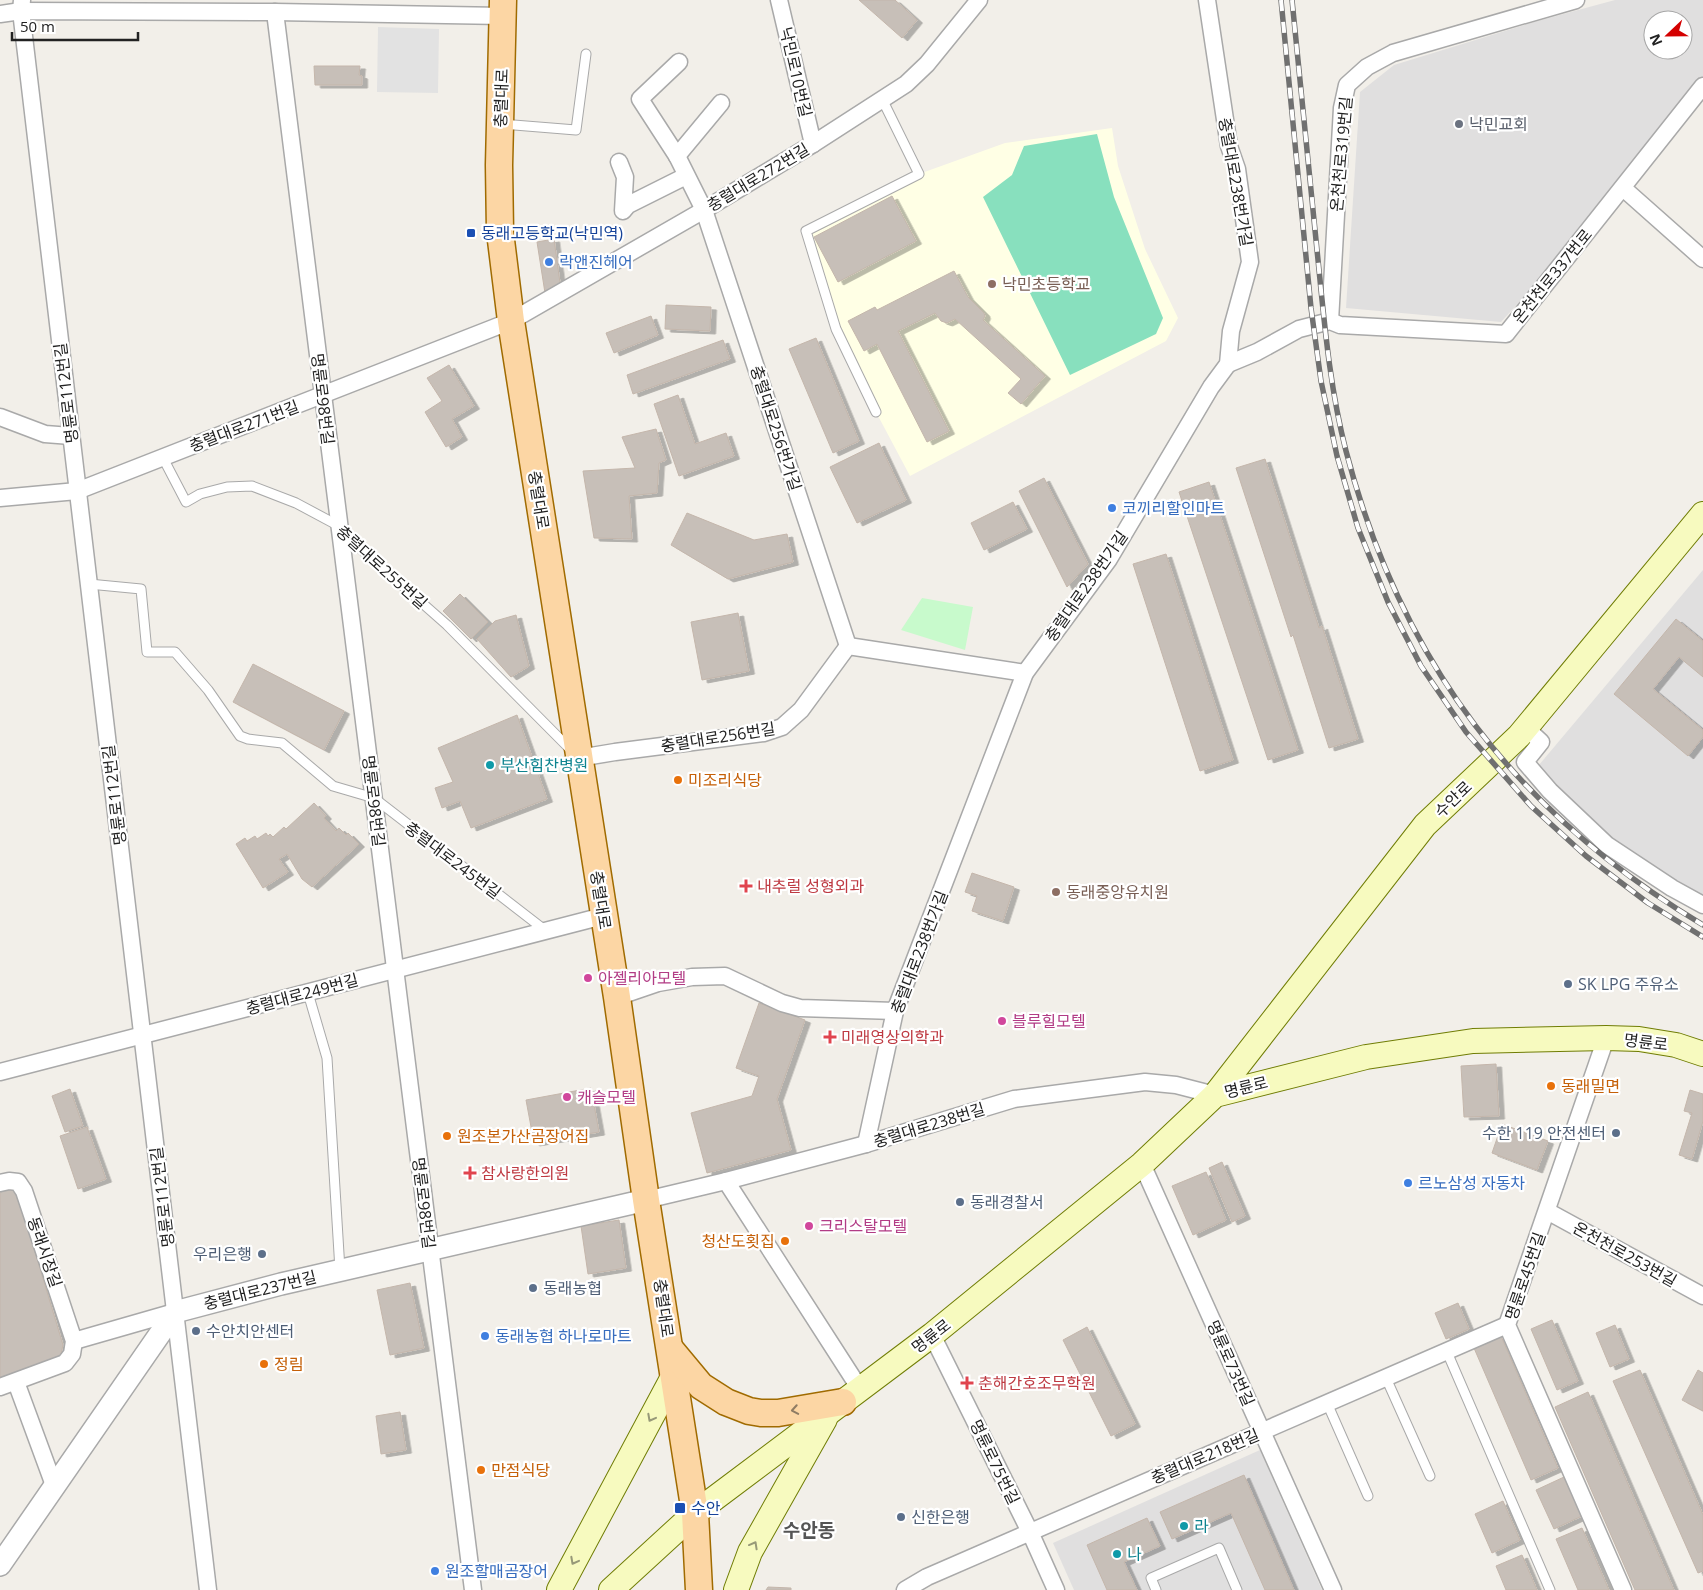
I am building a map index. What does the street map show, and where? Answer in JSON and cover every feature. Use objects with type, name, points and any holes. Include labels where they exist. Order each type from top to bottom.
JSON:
[{"type":"main road","name":"충렬대로","points":[[503,8],[500,232],[511,321],[617,997],[646,1200],[695,1513],[699,1590]]},
{"type":"main road","name":"수안로","points":[[1215,1095],[1425,826],[1526,728],[1703,514]]},
{"type":"main road","name":"명륜로","points":[[611,1590],[695,1513],[932,1335],[1142,1164],[1215,1095],[1366,1057],[1473,1041],[1639,1039],[1676,1045],[1703,1054]]},
{"type":"main road","points":[[670,1348],[701,1386],[726,1402],[749,1411],[761,1414],[778,1413],[844,1401]]},
{"type":"main road","points":[[559,1590],[674,1375]]},
{"type":"main road","points":[[736,1590],[750,1552],[844,1401]]},
{"type":"street","name":"낙민로10번길","points":[[779,0],[813,144]]},
{"type":"street","name":"충렬대로272번길","points":[[511,321],[704,210],[813,144],[906,84],[927,64],[979,0]]},
{"type":"street","name":"충렬대로238번가길","points":[[866,1144],[895,1011],[1025,673],[1110,558],[1211,387],[1228,364],[1231,330],[1250,262],[1237,169],[1229,146],[1207,0]]},
{"type":"street","name":"온천천로319번길","points":[[1330,321],[1342,108],[1347,85],[1367,67],[1393,53],[1576,0]]},
{"type":"street","points":[[0,14],[21,6],[216,6],[275,12],[503,8]]},
{"type":"street","name":"명륜로112번길","points":[[21,6],[208,1590]]},
{"type":"street","name":"명륜로98번길","points":[[275,12],[473,1590]]},
{"type":"street","name":"충렬대로256번가길","points":[[679,62],[640,99],[676,156],[704,210],[848,646]]},
{"type":"street","name":"온천천로337번로","points":[[1228,364],[1257,352],[1299,329],[1330,321],[1340,324],[1506,334],[1703,86]]},
{"type":"street","points":[[676,156],[720,103]]},
{"type":"street","points":[[619,162],[625,177],[623,211],[628,205],[686,176]]},
{"type":"street","points":[[1623,188],[1703,259]]},
{"type":"street","name":"충렬대로271번길","points":[[0,498],[77,491],[511,321]]},
{"type":"street","points":[[0,417],[45,434],[71,436]]},
{"type":"street","points":[[848,646],[1025,673]]},
{"type":"street","name":"충렬대로256번길","points":[[579,758],[764,733],[782,727],[801,710],[848,646]]},
{"type":"street","points":[[1526,728],[1541,742],[1525,762],[1550,791],[1607,845],[1672,888],[1703,905]]},
{"type":"street","name":"충렬대로249번길","points":[[0,1072],[604,916]]},
{"type":"street","points":[[617,997],[658,983],[692,977],[725,976],[782,1003],[800,1008],[895,1011]]},
{"type":"street","name":"명륜로45번길","points":[[1606,1038],[1507,1325],[1623,1590]]},
{"type":"street","name":"충렬대로238번길","points":[[646,1200],[866,1144],[1014,1099],[1145,1082],[1176,1085],[1215,1095]]},
{"type":"street","name":"명륜로73번길","points":[[1142,1164],[1333,1590]]},
{"type":"street","points":[[726,1181],[844,1401]]},
{"type":"street","name":"동래시장길","points":[[0,1183],[18,1182],[24,1191],[74,1341]]},
{"type":"street","name":"충렬대로237번길","points":[[176,1312],[340,1270],[646,1200]]},
{"type":"street","name":"온천천로253번길","points":[[1547,1211],[1703,1296]]},
{"type":"street","points":[[55,1488],[8,1384],[66,1363],[72,1354],[74,1341],[176,1312]]},
{"type":"street","points":[[0,1566],[176,1312]]},
{"type":"street","name":"충렬대로218번길","points":[[905,1590],[925,1583],[1030,1532],[1507,1325]]},
{"type":"street","name":"명륜로75번길","points":[[932,1335],[1030,1532],[1056,1590]]},
{"type":"lane","points":[[500,124],[576,130],[586,54]]},
{"type":"lane","points":[[876,412],[836,329],[806,231],[919,174],[882,99]]},
{"type":"lane","name":"충렬대로255번길","points":[[163,458],[186,502],[200,494],[227,486],[252,486],[296,503],[339,526],[362,550],[447,625],[579,758]]},
{"type":"lane","name":"충렬대로245번길","points":[[89,584],[141,589],[147,652],[175,652],[208,690],[240,736],[248,739],[282,742],[333,786],[374,798],[546,931]]},
{"type":"lane","points":[[308,993],[327,1058],[340,1270]]},
{"type":"lane","points":[[1447,1352],[1550,1590]]},
{"type":"lane","points":[[1386,1378],[1430,1476]]},
{"type":"lane","points":[[1327,1403],[1368,1496]]},
{"type":"lane","points":[[1156,1590],[1151,1578],[1219,1548],[1237,1590]]},
{"type":"shaded area","points":[[1615,0],[1703,0],[1703,100],[1501,322],[1346,308],[1360,92],[1394,65],[1534,22]]},
{"type":"shaded area","points":[[378,27],[439,29],[438,93],[377,92]]},
{"type":"shaded area","name":"낙민초등학교","points":[[1112,128],[1118,166],[1145,249],[1178,318],[1166,341],[910,476],[876,412],[836,329],[806,231],[919,174],[1005,143]]},
{"type":"shaded area","points":[[1703,570],[1703,899],[1614,842],[1564,796],[1539,765]]},
{"type":"shaded area","points":[[1260,1450],[1322,1590],[1074,1590],[1053,1543]]},
{"type":"green space","points":[[1097,134],[1114,197],[1163,318],[1156,334],[1070,375],[983,197],[1012,175],[1024,146]]},
{"type":"green space","points":[[922,598],[973,607],[965,650],[901,630]]},
{"type":"building","points":[[859,0],[895,0],[917,20],[902,38]]},
{"type":"building","points":[[314,66],[360,66],[359,75],[362,76],[362,85],[315,85]]},
{"type":"building","points":[[892,196],[916,241],[838,282],[814,237]]},
{"type":"building","name":"락앤진헤어","points":[[554,239],[560,283],[545,293],[537,242]]},
{"type":"building","points":[[954,271],[968,297],[984,313],[983,320],[1045,376],[1021,404],[1008,393],[1021,379],[955,319],[947,323],[941,321],[935,313],[898,331],[949,431],[927,442],[877,344],[864,351],[848,321],[875,307],[877,310]]},
{"type":"building","points":[[666,305],[711,307],[710,331],[665,329]]},
{"type":"building","points":[[651,316],[658,335],[614,353],[606,333]]},
{"type":"building","points":[[816,338],[859,441],[833,453],[789,349]]},
{"type":"building","points":[[723,340],[730,359],[633,394],[627,375]]},
{"type":"building","points":[[449,365],[474,406],[452,419],[462,437],[446,447],[425,412],[442,401],[427,378]]},
{"type":"building","points":[[678,395],[695,444],[726,433],[734,456],[679,476],[654,404]]},
{"type":"building","points":[[656,429],[666,460],[659,463],[657,493],[629,496],[632,539],[594,538],[583,471],[635,468],[622,437]]},
{"type":"building","points":[[879,443],[906,500],[857,523],[830,467]]},
{"type":"building","points":[[1265,459],[1319,628],[1322,626],[1358,739],[1329,748],[1236,468]]},
{"type":"building","points":[[1044,478],[1088,564],[1067,587],[1019,491]]},
{"type":"building","points":[[1209,482],[1298,750],[1268,760],[1179,492]]},
{"type":"building","points":[[1013,502],[1027,529],[984,550],[971,523]]},
{"type":"building","points":[[687,513],[754,540],[787,534],[793,562],[728,579],[671,545]]},
{"type":"building","points":[[1166,554],[1233,760],[1200,771],[1133,564]]},
{"type":"building","points":[[460,594],[488,622],[471,639],[443,611]]},
{"type":"building","points":[[738,613],[749,671],[702,680],[691,622]]},
{"type":"building","points":[[516,615],[529,666],[511,677],[477,639],[495,621]]},
{"type":"building","points":[[1676,619],[1703,641],[1703,677],[1679,657],[1653,689],[1703,730],[1703,737],[1688,756],[1614,694]]},
{"type":"building","points":[[253,664],[344,711],[324,750],[233,702]]},
{"type":"building","name":"부산힘찬병원","points":[[517,715],[547,799],[471,828],[460,801],[442,808],[435,788],[453,782],[438,748]]},
{"type":"building","points":[[314,803],[336,831],[339,828],[346,835],[348,833],[359,844],[312,887],[302,879],[287,854],[279,859],[288,872],[263,888],[236,844],[245,838],[247,841],[255,836],[257,839],[266,833],[268,836],[270,834],[273,837],[284,827],[286,829]]},
{"type":"building","points":[[972,873],[1014,887],[1003,921],[972,911],[977,896],[965,892]]},
{"type":"building","points":[[759,1003],[805,1020],[777,1099],[791,1150],[707,1173],[691,1113],[752,1096],[759,1076],[736,1068]]},
{"type":"building","points":[[1496,1064],[1499,1116],[1464,1117],[1461,1066]]},
{"type":"building","points":[[591,1088],[599,1132],[534,1143],[526,1100]]},
{"type":"building","points":[[70,1089],[83,1126],[65,1132],[52,1096]]},
{"type":"building","points":[[1690,1090],[1703,1094],[1703,1121],[1692,1159],[1679,1155],[1692,1113],[1684,1111]]},
{"type":"building","points":[[1502,1124],[1548,1141],[1537,1170],[1492,1153]]},
{"type":"building","points":[[87,1127],[106,1179],[78,1189],[60,1136]]},
{"type":"building","points":[[1222,1162],[1245,1216],[1232,1222],[1209,1168]]},
{"type":"building","points":[[1206,1172],[1226,1220],[1193,1235],[1172,1186]]},
{"type":"building","points":[[4,1185],[17,1192],[63,1345],[59,1362],[0,1380],[0,1187]]},
{"type":"building","points":[[619,1220],[626,1268],[588,1274],[581,1226]]},
{"type":"building","points":[[410,1283],[424,1348],[390,1355],[377,1290]]},
{"type":"building","points":[[1458,1303],[1469,1329],[1446,1339],[1435,1313]]},
{"type":"building","points":[[1552,1320],[1578,1381],[1557,1390],[1531,1329]]},
{"type":"building","points":[[1615,1325],[1629,1359],[1610,1367],[1596,1333]]},
{"type":"building","points":[[1087,1327],[1135,1424],[1111,1436],[1063,1340]]},
{"type":"building","points":[[1501,1336],[1558,1468],[1531,1480],[1474,1348]]},
{"type":"building","points":[[1640,1370],[1703,1515],[1703,1571],[1698,1573],[1613,1381]]},
{"type":"building","points":[[1698,1370],[1703,1373],[1703,1411],[1682,1400]]},
{"type":"building","points":[[1588,1392],[1674,1590],[1635,1590],[1555,1407]]},
{"type":"building","points":[[400,1412],[406,1450],[381,1454],[376,1416]]},
{"type":"building","name":"라","points":[[1244,1475],[1294,1590],[1265,1590],[1231,1513],[1172,1539],[1160,1512]]},
{"type":"building","points":[[1564,1477],[1582,1516],[1554,1529],[1536,1490]]},
{"type":"building","points":[[1503,1501],[1520,1540],[1492,1553],[1475,1514]]},
{"type":"building","name":"나","points":[[1147,1518],[1160,1546],[1124,1562],[1137,1590],[1107,1590],[1087,1545]]},
{"type":"building","points":[[1582,1528],[1609,1590],[1578,1590],[1556,1539]]},
{"type":"building","points":[[1522,1555],[1537,1590],[1506,1590],[1496,1566]]},
{"type":"building","points":[[768,1587],[791,1588],[791,1590],[766,1590]]},
{"type":"railway","points":[[1281,0],[1311,308],[1321,381],[1337,456],[1358,528],[1388,602],[1421,666],[1466,732],[1531,806],[1586,856],[1648,903],[1703,937]]},
{"type":"railway","points":[[1292,0],[1325,326],[1335,401],[1346,451],[1369,527],[1399,598],[1434,664],[1475,725],[1522,781],[1576,833],[1636,881],[1703,925]]},
{"type":"place","name":"낙민교회","points":[[1459,124]]},
{"type":"place","name":"동래고등학교(낙민역)","points":[[471,233]]},
{"type":"place","name":"락앤진헤어","points":[[549,262]]},
{"type":"place","name":"낙민초등학교","points":[[992,284]]},
{"type":"place","name":"코끼리할인마트","points":[[1112,508]]},
{"type":"place","name":"부산힘찬병원","points":[[490,765]]},
{"type":"place","name":"미조리식당","points":[[678,780]]},
{"type":"place","name":"내추럴 성형외과","points":[[746,886]]},
{"type":"place","name":"동래중앙유치원","points":[[1056,892]]},
{"type":"place","name":"아젤리아모텔","points":[[588,978]]},
{"type":"place","name":"SK LPG 주유소","points":[[1568,984]]},
{"type":"place","name":"블루힐모텔","points":[[1002,1021]]},
{"type":"place","name":"미래영상의학과","points":[[830,1037]]},
{"type":"place","name":"동래밀면","points":[[1551,1086]]},
{"type":"place","name":"캐슬모텔","points":[[567,1097]]},
{"type":"place","name":"수한 119 안전센터","points":[[1616,1133]]},
{"type":"place","name":"원조본가산곰장어집","points":[[447,1136]]},
{"type":"place","name":"참사랑한의원","points":[[470,1173]]},
{"type":"place","name":"르노삼성 자동차","points":[[1408,1183]]},
{"type":"place","name":"동래경찰서","points":[[960,1202]]},
{"type":"place","name":"크리스탈모텔","points":[[809,1226]]},
{"type":"place","name":"청산도횟집","points":[[785,1241]]},
{"type":"place","name":"우리은행","points":[[262,1254]]},
{"type":"place","name":"동래농협","points":[[533,1288]]},
{"type":"place","name":"수안치안센터","points":[[196,1331]]},
{"type":"place","name":"동래농협 하나로마트","points":[[485,1336]]},
{"type":"place","name":"정림","points":[[264,1364]]},
{"type":"place","name":"춘해간호조무학원","points":[[967,1383]]},
{"type":"place","name":"만점식당","points":[[481,1470]]},
{"type":"place","name":"수안","points":[[680,1508]]},
{"type":"place","name":"신한은행","points":[[901,1517]]},
{"type":"place","name":"라","points":[[1184,1526]]},
{"type":"place","name":"나","points":[[1117,1554]]},
{"type":"place","name":"원조할매곰장어","points":[[435,1571]]},
{"type":"district","name":"수안동","points":[[809,1530]]}]
